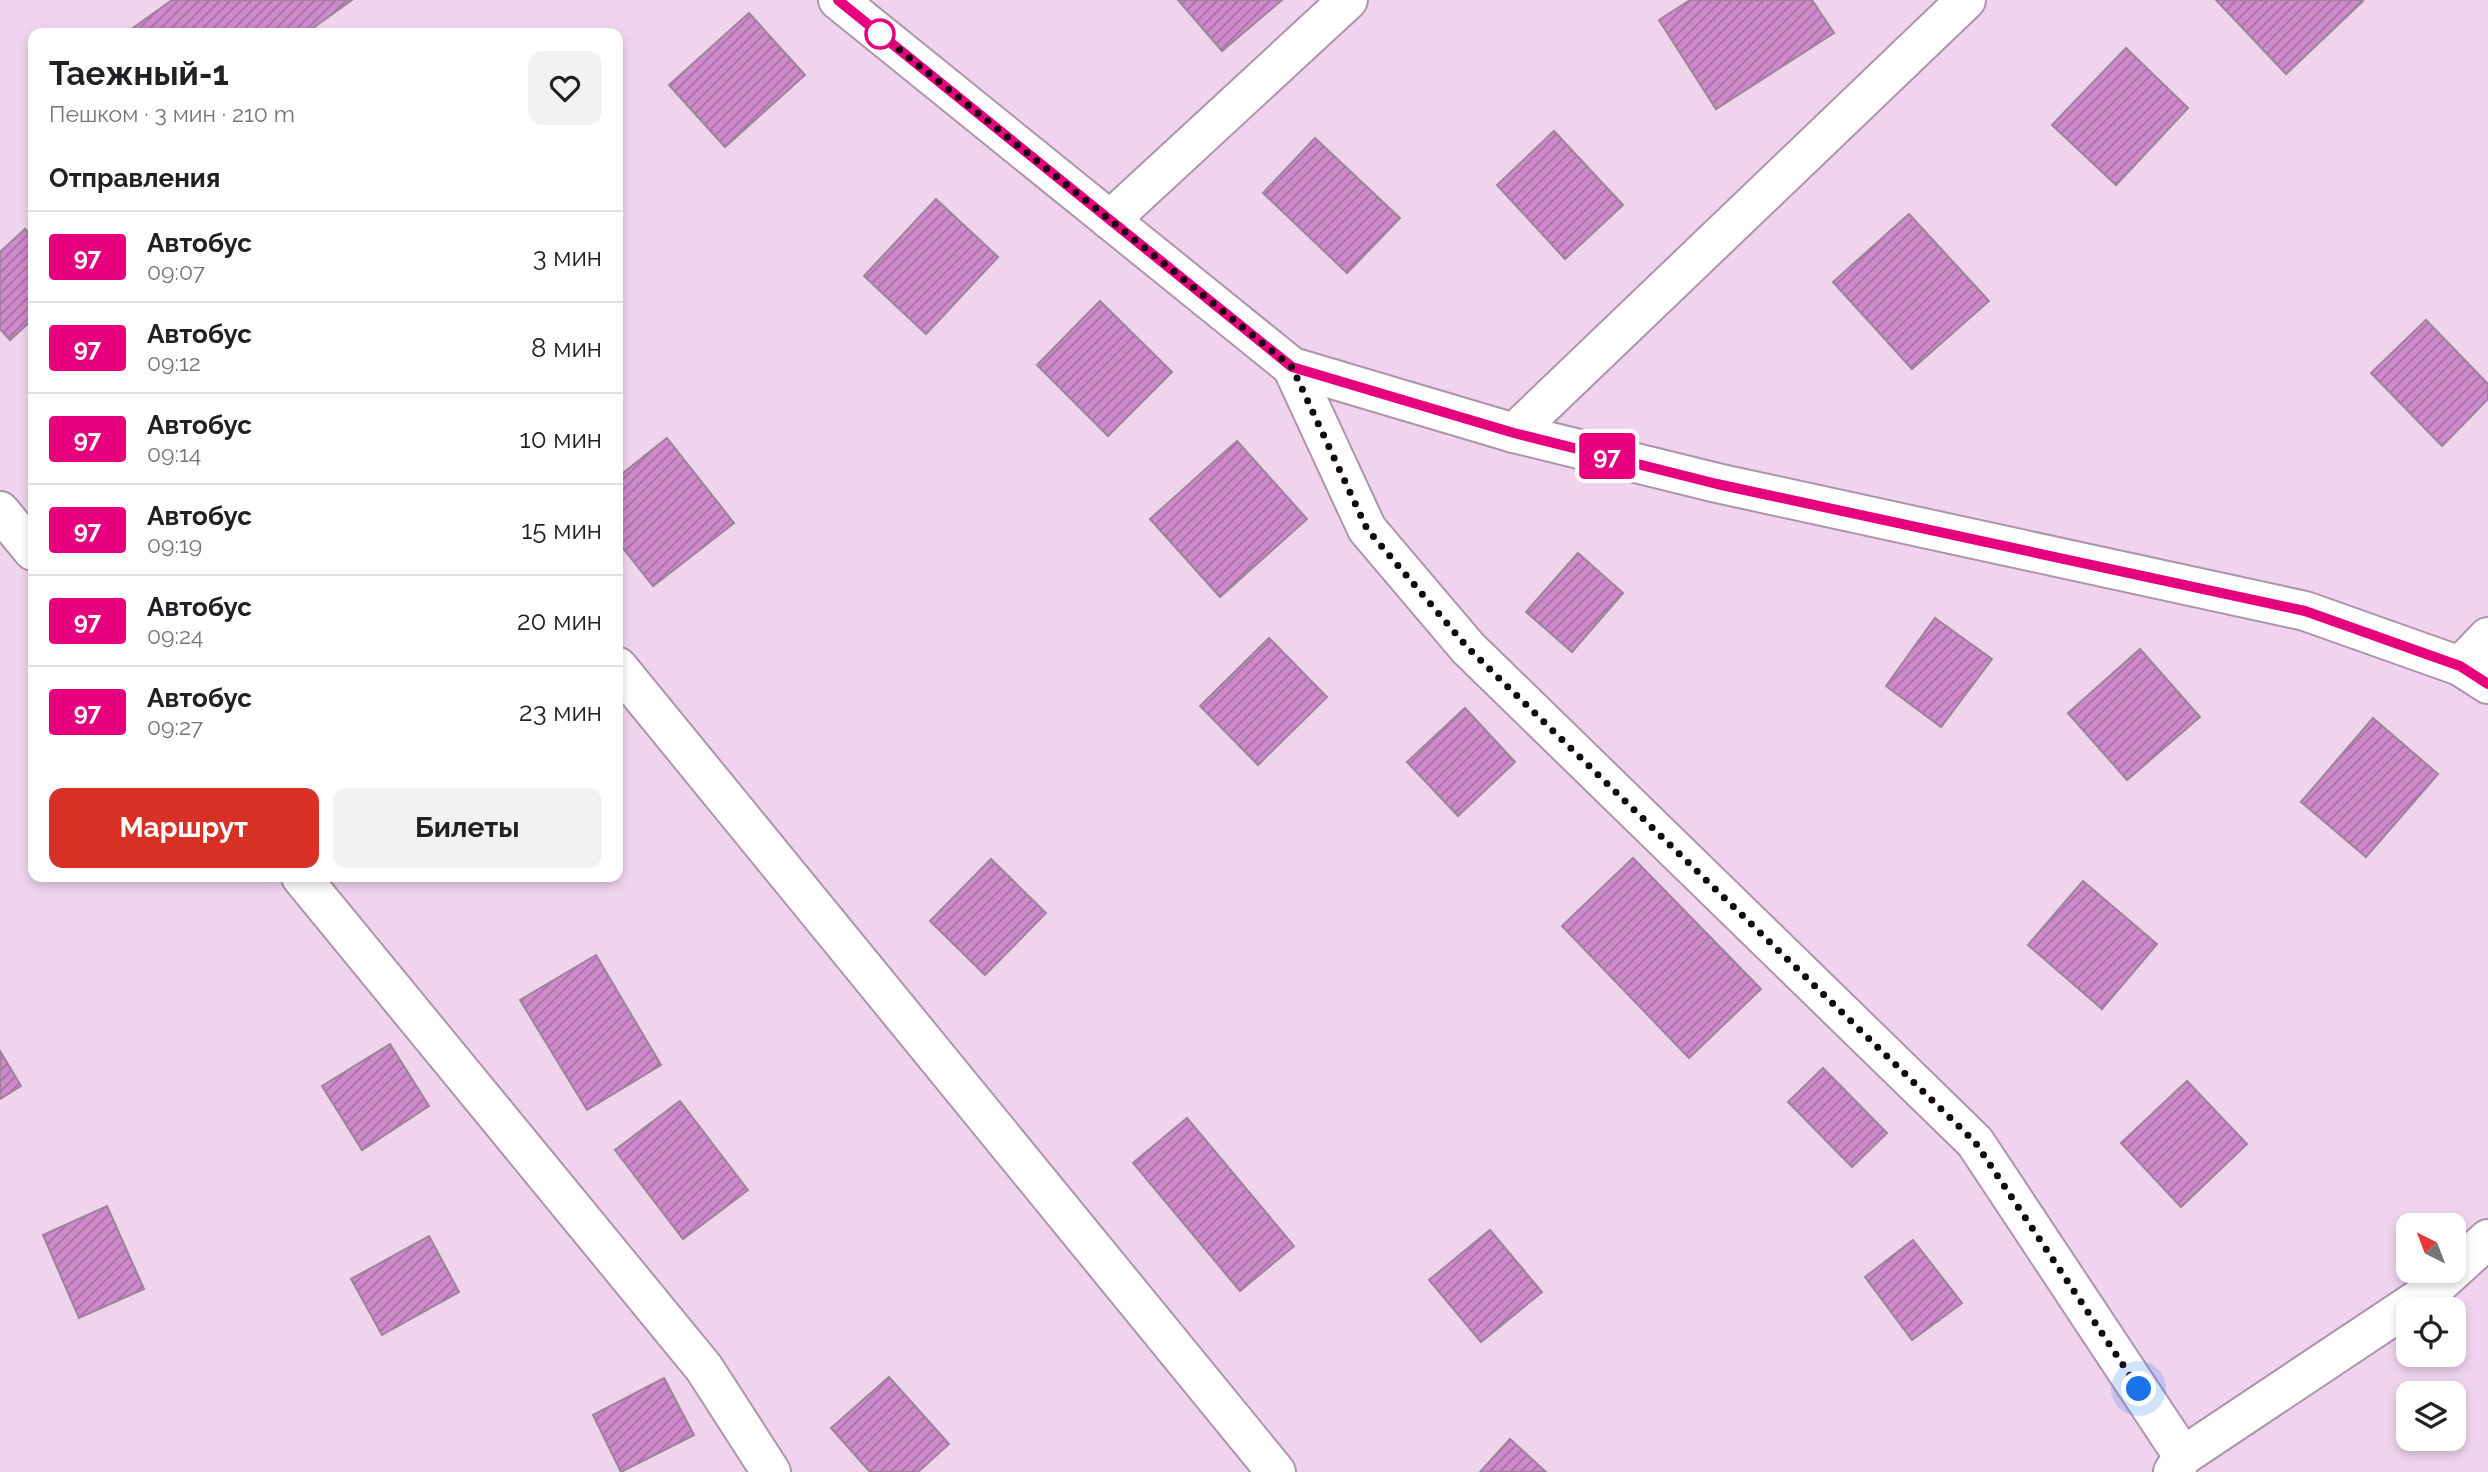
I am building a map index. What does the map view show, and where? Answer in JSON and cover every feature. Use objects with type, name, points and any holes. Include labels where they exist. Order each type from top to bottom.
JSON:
[{"type":"street","points":[[838,0],[1292,367],[1514,433],[1717,484],[2305,611],[2474,675],[2488,637]]},
{"type":"street","points":[[1110,220],[1348,0]]},
{"type":"street","points":[[1514,433],[1966,0]]},
{"type":"street","points":[[1292,367],[1367,529],[1468,648],[1975,1142],[2178,1464],[2432,1290],[2488,1239]]},
{"type":"street","points":[[0,511],[28,545]]},
{"type":"street","points":[[623,673],[1276,1472]]},
{"type":"street","points":[[305,882],[704,1368],[771,1472]]},
{"type":"building","points":[[172,0],[352,0],[313,28],[133,28]]},
{"type":"building","points":[[1178,0],[1282,0],[1222,51]]},
{"type":"building","points":[[1690,0],[1812,0],[1834,33],[1716,109],[1659,20]]},
{"type":"building","points":[[2216,0],[2362,0],[2363,1],[2286,74]]},
{"type":"building","points":[[749,13],[805,75],[725,147],[669,85]]},
{"type":"building","points":[[2126,48],[2188,108],[2116,185],[2052,125]]},
{"type":"building","points":[[1554,131],[1623,205],[1565,259],[1497,185]]},
{"type":"building","points":[[1315,138],[1400,218],[1347,273],[1263,193]]},
{"type":"building","points":[[936,199],[998,257],[926,334],[864,276]]},
{"type":"building","points":[[1909,214],[1989,301],[1912,369],[1833,282]]},
{"type":"building","points":[[25,229],[28,232],[28,324],[10,340],[0,329],[0,252]]},
{"type":"building","points":[[1100,301],[1172,372],[1108,436],[1037,365]]},
{"type":"building","points":[[2426,320],[2488,384],[2488,399],[2442,446],[2371,373]]},
{"type":"building","points":[[667,438],[734,523],[653,586],[623,548],[623,473]]},
{"type":"building","points":[[1237,441],[1307,519],[1220,597],[1150,519]]},
{"type":"building","points":[[1578,553],[1623,593],[1572,652],[1526,612]]},
{"type":"building","points":[[1935,618],[1992,659],[1941,727],[1886,686]]},
{"type":"building","points":[[1269,638],[1327,697],[1258,765],[1200,706]]},
{"type":"building","points":[[2140,649],[2200,717],[2127,780],[2068,713]]},
{"type":"building","points":[[1465,708],[1515,762],[1458,816],[1407,762]]},
{"type":"building","points":[[2373,718],[2438,774],[2366,857],[2301,802]]},
{"type":"building","points":[[1633,858],[1761,989],[1689,1058],[1562,926]]},
{"type":"building","points":[[991,859],[1046,913],[985,975],[930,921]]},
{"type":"building","points":[[2083,881],[2157,944],[2102,1009],[2028,945]]},
{"type":"building","points":[[596,955],[661,1065],[587,1110],[520,1000]]},
{"type":"building","points":[[390,1044],[429,1106],[362,1150],[322,1086]]},
{"type":"building","points":[[0,1051],[21,1086],[0,1099]]},
{"type":"building","points":[[1823,1068],[1887,1133],[1852,1167],[1788,1102]]},
{"type":"building","points":[[2187,1081],[2247,1144],[2181,1207],[2121,1143]]},
{"type":"building","points":[[680,1101],[748,1190],[683,1239],[615,1150]]},
{"type":"building","points":[[1187,1118],[1294,1246],[1240,1291],[1133,1163]]},
{"type":"building","points":[[107,1206],[144,1289],[79,1318],[43,1235]]},
{"type":"building","points":[[1490,1230],[1542,1292],[1481,1342],[1429,1280]]},
{"type":"building","points":[[429,1236],[459,1292],[382,1335],[351,1279]]},
{"type":"building","points":[[1913,1240],[1962,1303],[1912,1340],[1865,1277]]},
{"type":"building","points":[[889,1377],[949,1444],[918,1472],[870,1472],[831,1428]]},
{"type":"building","points":[[664,1378],[694,1435],[621,1472],[593,1415]]},
{"type":"building","points":[[1510,1439],[1546,1472],[1480,1472]]},
{"type":"bus line","name":"97","points":[[838,0],[1292,367],[1514,433],[1717,484],[2305,611],[2460,666],[2488,684]]},
{"type":"route","points":[[880,34],[1292,367],[1367,529],[1468,648],[1975,1142],[2139,1389]]}]
